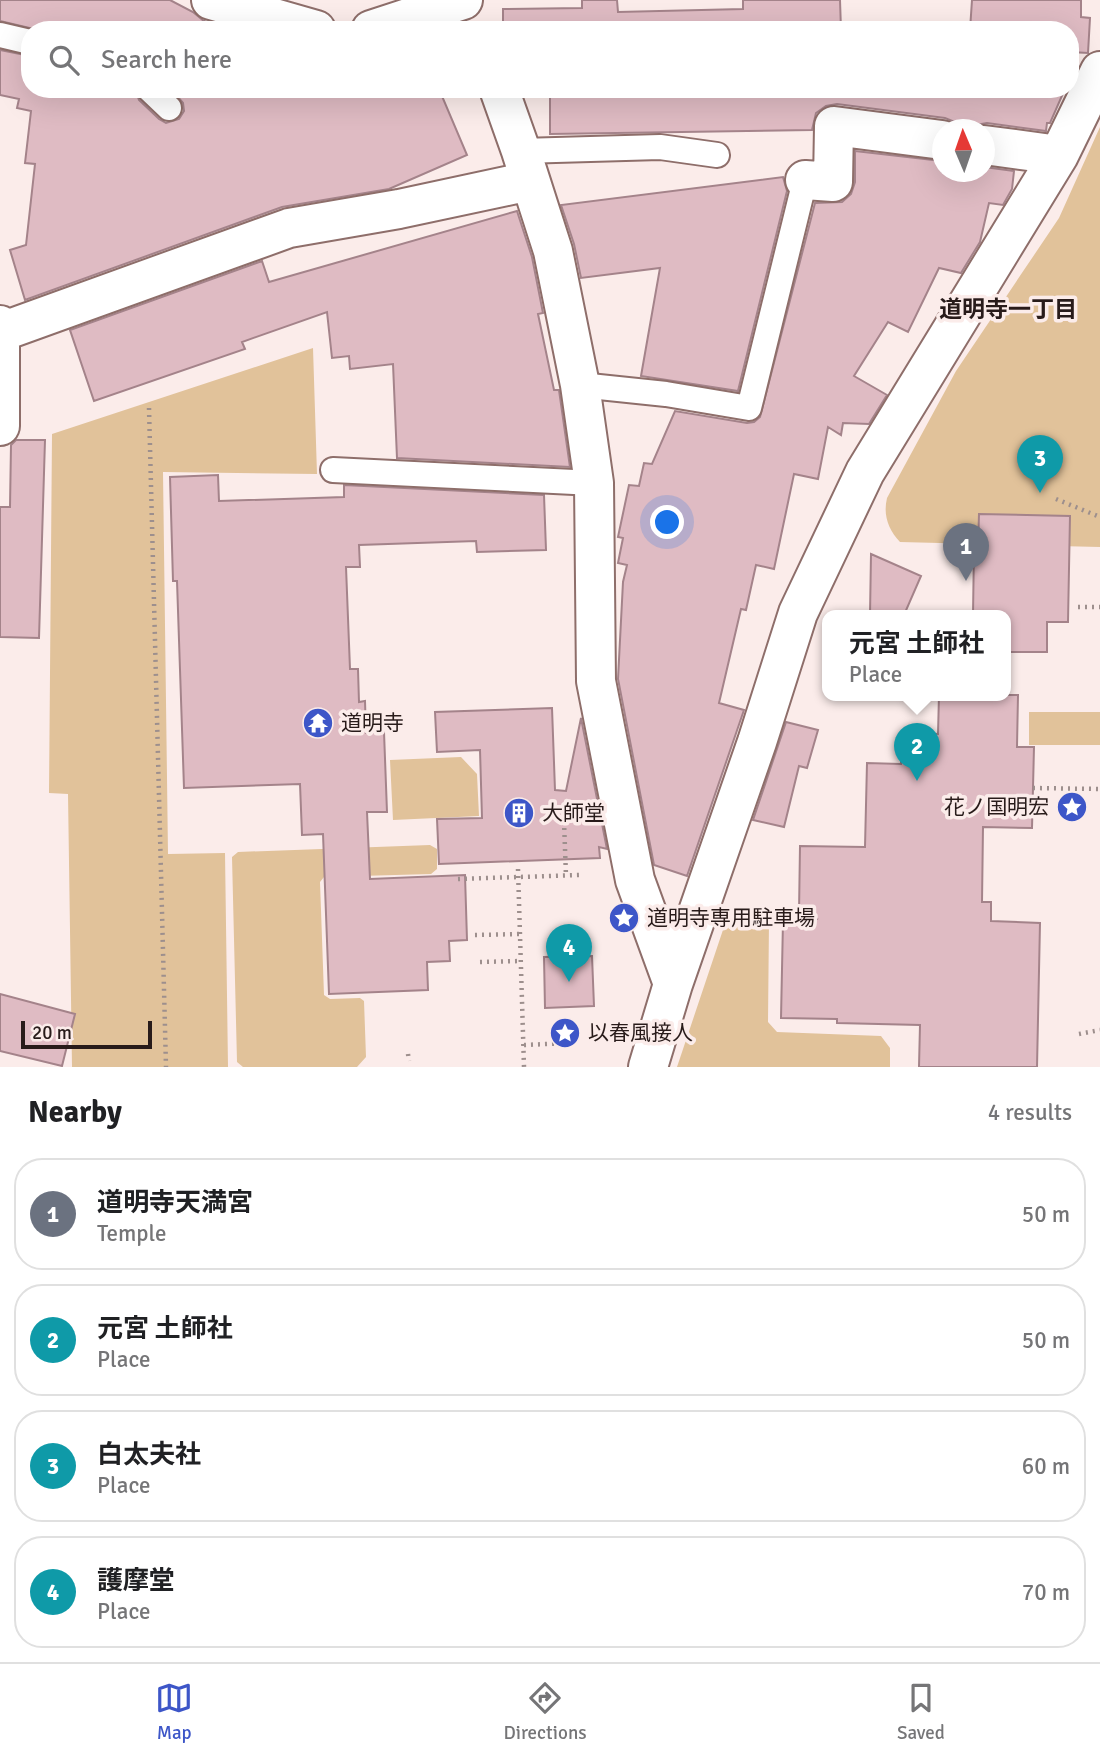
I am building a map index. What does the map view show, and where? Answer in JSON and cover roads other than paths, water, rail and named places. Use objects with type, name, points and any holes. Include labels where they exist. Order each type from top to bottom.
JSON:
[{"type":"street","points":[[211,0],[284,21]]},
{"type":"street","points":[[400,21],[466,0],[472,21]]},
{"type":"street","points":[[648,1067],[673,984],[757,742],[798,613],[865,472],[1059,155],[1100,71]]},
{"type":"street","points":[[502,98],[553,251],[580,385],[594,483],[596,681],[635,880],[673,984]]},
{"type":"street","points":[[805,180],[833,182],[834,126],[932,139]]},
{"type":"street","points":[[995,146],[1059,155]]},
{"type":"street","points":[[0,426],[1,329],[289,228],[399,209],[525,166]]},
{"type":"lane","points":[[0,36],[21,41]]},
{"type":"lane","points":[[158,98],[169,108]]},
{"type":"lane","points":[[525,166],[660,146],[717,155]]},
{"type":"lane","points":[[580,385],[666,394],[749,408],[805,180]]},
{"type":"lane","points":[[333,470],[594,483]]},
{"type":"place","name":"白太夫社","points":[[1040,493]]},
{"type":"place","name":"道明寺天満宮","points":[[966,581]]},
{"type":"place","name":"道明寺","points":[[318,723]]},
{"type":"place","name":"元宮 土師社","points":[[917,781]]},
{"type":"place","name":"花ノ国明宏","points":[[1072,807]]},
{"type":"place","name":"大師堂","points":[[519,813]]},
{"type":"place","name":"道明寺専用駐車場","points":[[624,918]]},
{"type":"place","name":"護摩堂","points":[[569,982]]},
{"type":"place","name":"以春風接人","points":[[565,1033]]},
{"type":"district","name":"道明寺一丁目","points":[[1008,309]]}]
